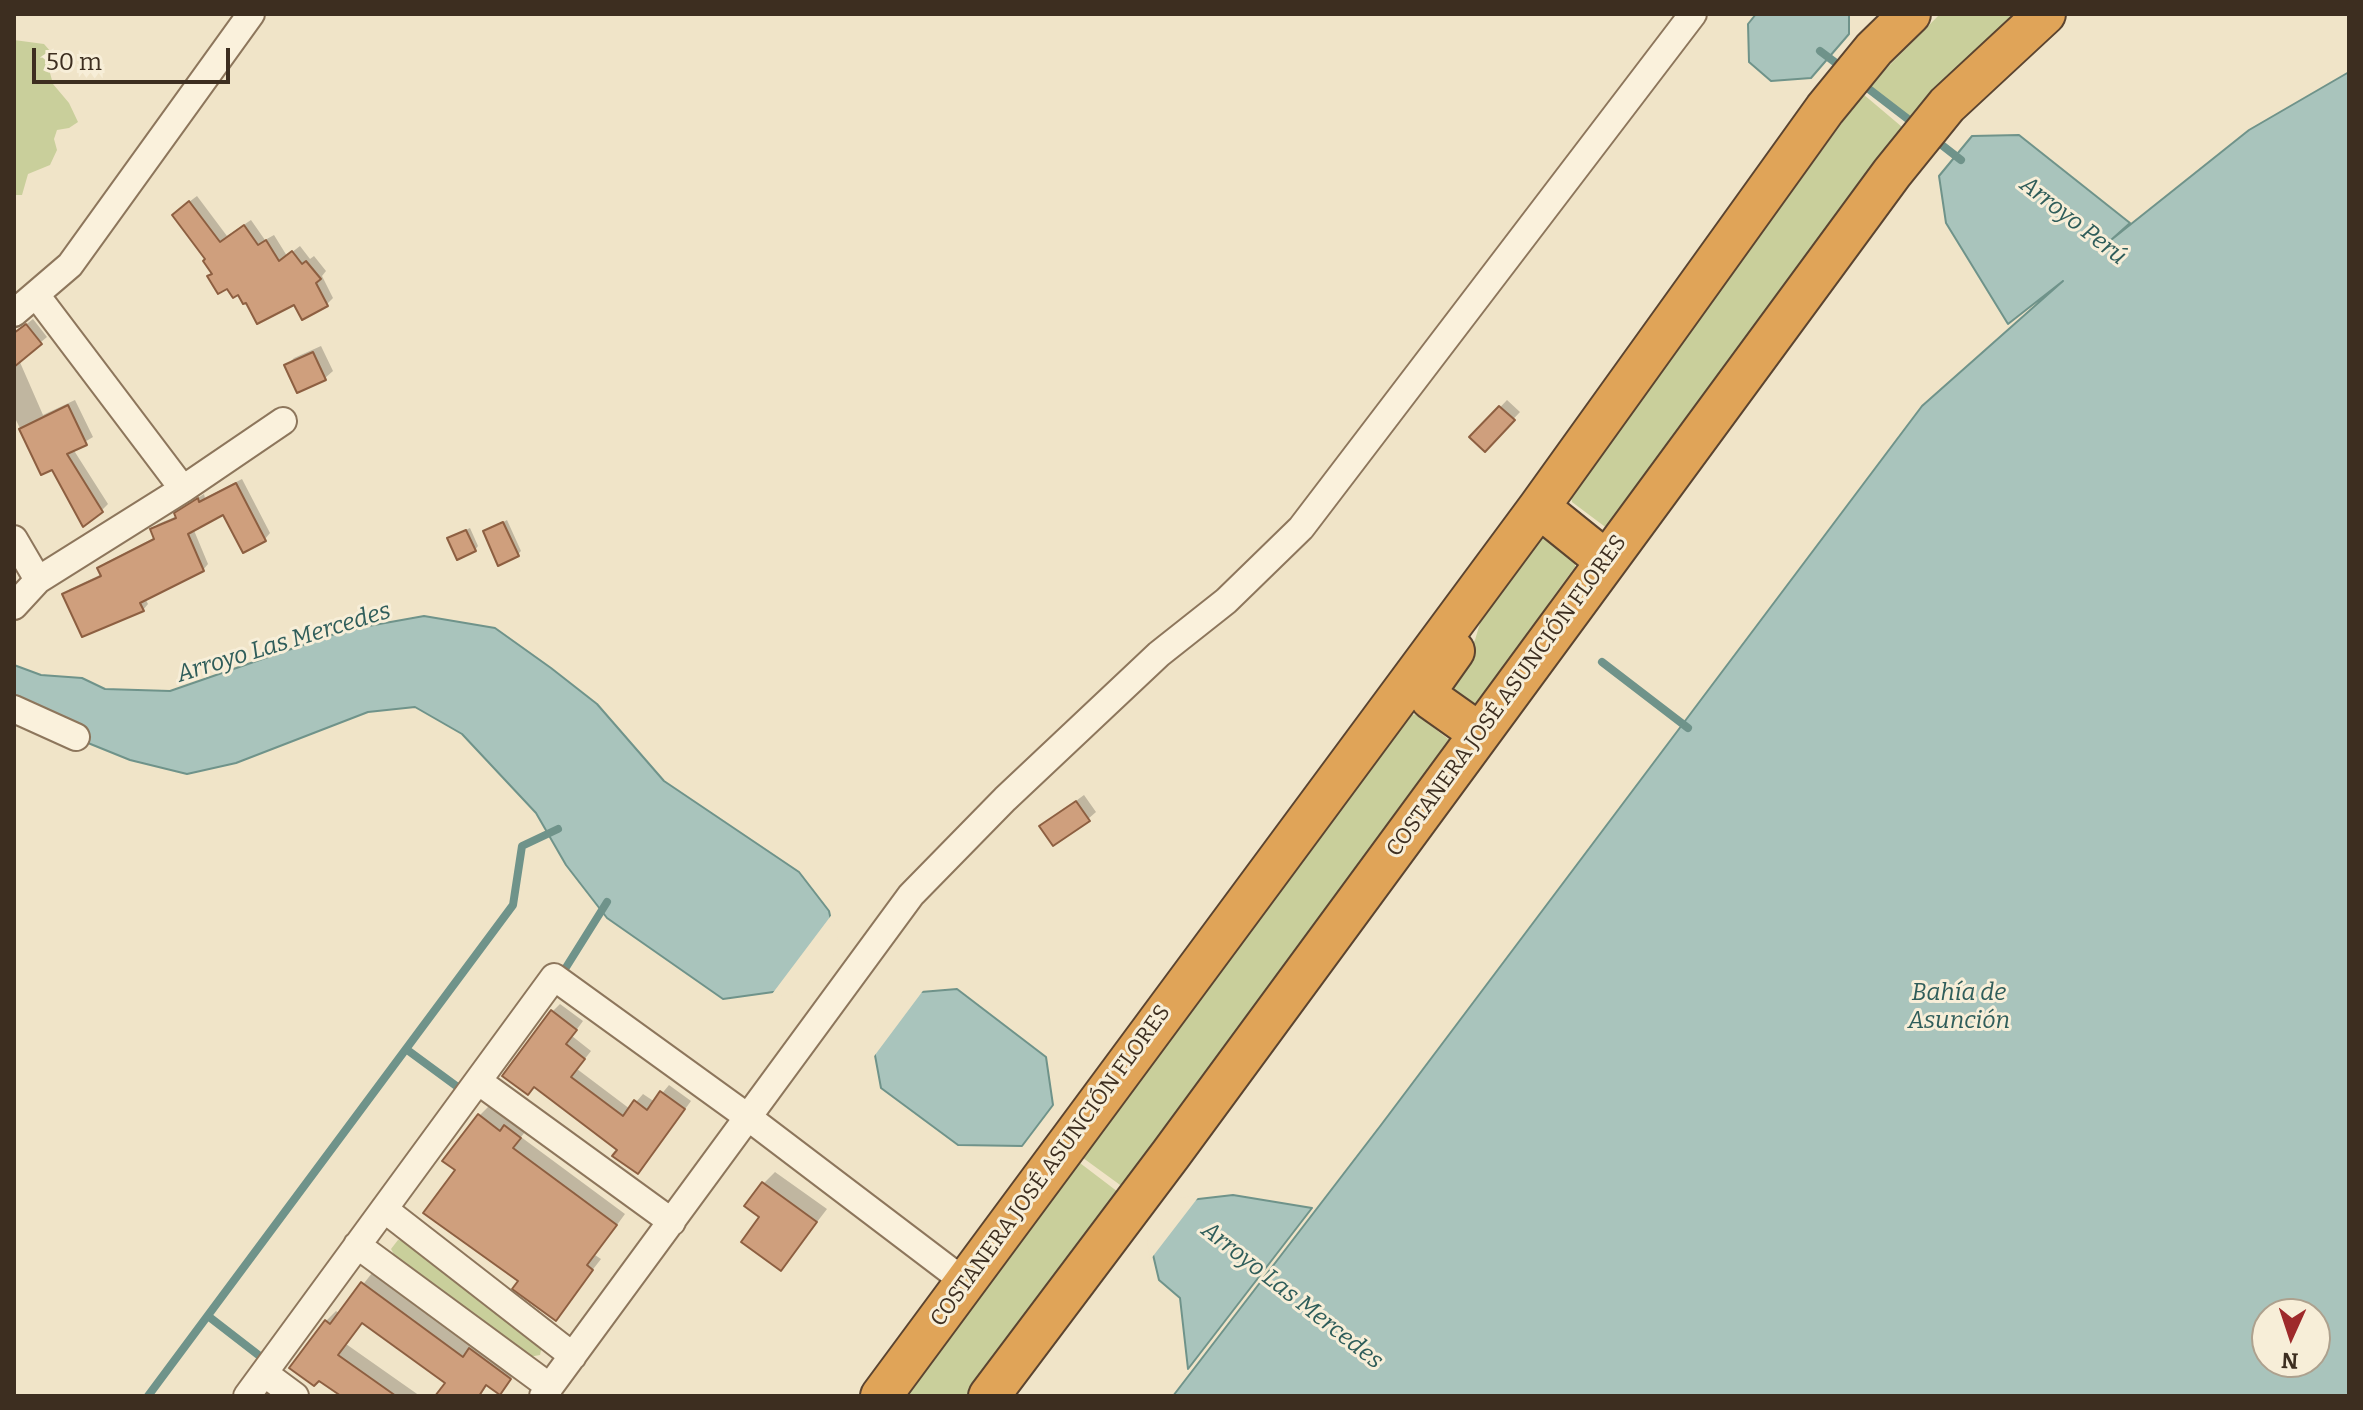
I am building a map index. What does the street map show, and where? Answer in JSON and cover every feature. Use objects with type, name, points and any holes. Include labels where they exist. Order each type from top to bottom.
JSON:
[{"type":"highway","name":"COSTANERA JOSÉ ASUNCIÓN FLORES","points":[[881,1396],[1539,507],[1825,109],[1874,49],[1910,14]]},
{"type":"highway","name":"COSTANERA JOSÉ ASUNCIÓN FLORES","points":[[989,1396],[1171,1154],[1892,173],[1947,105],[2045,14]]},
{"type":"highway","points":[[1539,507],[1606,561]]},
{"type":"highway","points":[[1463,610],[1461,641],[1432,682],[1431,699],[1479,733]]},
{"type":"street","points":[[14,313],[70,265],[251,14]]},
{"type":"street","points":[[357,1245],[546,1391],[911,895],[1005,799],[1159,654],[1226,601],[1301,528],[1691,17]]},
{"type":"street","points":[[37,296],[183,489]]},
{"type":"street","points":[[14,606],[38,580],[183,489],[283,421]]},
{"type":"street","points":[[14,539],[38,580]]},
{"type":"street","points":[[14,709],[76,737]]},
{"type":"street","points":[[247,1396],[554,977],[749,1118],[965,1282]]},
{"type":"street","points":[[478,1081],[672,1222]]},
{"type":"street","points":[[384,1209],[573,1356]]},
{"type":"street","points":[[264,1373],[295,1396]]},
{"type":"green space","points":[[1940,14],[2026,14],[1914,125],[1869,86]]},
{"type":"green space","points":[[14,40],[44,44],[51,52],[53,84],[69,103],[78,122],[69,128],[57,130],[54,139],[57,150],[50,165],[28,174],[22,195],[14,195]]},
{"type":"green space","points":[[1863,94],[1908,132],[1608,529],[1572,502],[1571,495]]},
{"type":"green space","points":[[1546,537],[1575,559],[1575,567],[1550,601],[1542,623],[1483,703],[1475,705],[1448,685],[1449,677],[1475,640],[1482,616],[1538,539]]},
{"type":"green space","points":[[1416,714],[1452,742],[1127,1190],[1079,1155],[1405,717]]},
{"type":"green space","points":[[1076,1160],[1122,1195],[974,1396],[900,1396]]},
{"type":"green space","points":[[398,1240],[406,1241],[542,1345],[540,1355],[529,1357],[395,1256],[391,1249]]},
{"type":"water","points":[[1756,14],[1849,14],[1849,34],[1811,78],[1771,81],[1749,62],[1748,24]]},
{"type":"water","name":"Bahía de Asunción","points":[[2349,72],[2349,1396],[1173,1396],[1922,406],[2063,281],[2008,324],[1946,223],[1939,176],[1972,136],[2019,135],[2130,223],[2111,240],[2249,130]]},
{"type":"water","points":[[424,616],[495,628],[597,704],[664,781],[799,872],[829,911],[836,944],[802,988],[723,999],[607,918],[566,865],[536,813],[462,734],[415,707],[368,712],[236,763],[187,774],[130,760],[88,743],[63,725],[14,702],[14,665],[41,675],[82,678],[105,689],[170,691],[346,630]]},
{"type":"water","points":[[957,989],[1046,1057],[1053,1105],[1022,1146],[958,1145],[881,1088],[872,1039],[909,993]]},
{"type":"water","points":[[1233,1195],[1312,1208],[1188,1369],[1180,1298],[1159,1280],[1150,1242],[1181,1201]]},
{"type":"pier","points":[[833,913],[839,947],[804,992],[769,998]]},
{"type":"pier","points":[[925,988],[872,1059],[869,1036],[907,990]]},
{"type":"pier","points":[[1200,1195],[1150,1260],[1147,1239],[1179,1198]]},
{"type":"building","points":[[189,201],[220,242],[244,225],[258,245],[266,240],[279,261],[292,251],[302,264],[306,261],[321,279],[316,283],[328,306],[302,320],[294,305],[257,324],[238,295],[233,298],[227,289],[218,294],[207,276],[212,274],[203,261],[205,259],[172,215]]},
{"type":"building","points":[[26,324],[42,344],[14,367],[14,333]]},
{"type":"building","points":[[313,352],[326,380],[297,393],[284,365]]},
{"type":"building","points":[[68,405],[87,445],[67,454],[103,512],[83,527],[52,470],[41,475],[19,429]]},
{"type":"building","points":[[1499,406],[1515,420],[1485,452],[1469,437]]},
{"type":"building","points":[[236,483],[266,541],[243,553],[223,515],[188,534],[204,571],[140,603],[144,611],[82,637],[62,594],[101,576],[97,568],[154,539],[150,529],[176,518],[174,513],[198,498],[199,502]]},
{"type":"building","points":[[503,522],[519,556],[498,566],[483,531]]},
{"type":"building","points":[[466,530],[476,551],[457,560],[447,538]]},
{"type":"building","points":[[1076,801],[1090,821],[1053,846],[1039,826]]},
{"type":"building","points":[[551,1010],[577,1030],[566,1044],[585,1059],[571,1077],[623,1116],[634,1100],[647,1110],[660,1091],[685,1109],[638,1174],[612,1156],[617,1150],[534,1087],[528,1095],[502,1076]]},
{"type":"building","points":[[478,1114],[500,1131],[504,1125],[521,1138],[513,1148],[617,1225],[587,1265],[593,1270],[556,1321],[512,1289],[518,1281],[423,1213],[455,1170],[442,1161]]},
{"type":"building","points":[[762,1182],[817,1222],[781,1271],[741,1242],[759,1217],[744,1206]]},
{"type":"building","points":[[361,1282],[463,1357],[469,1348],[511,1379],[500,1395],[486,1385],[479,1396],[435,1396],[445,1383],[362,1323],[338,1355],[396,1396],[341,1396],[319,1381],[314,1386],[289,1368],[325,1320],[330,1324]]},
{"type":"waterway","name":"Arroyo Perú","points":[[1820,51],[1844,69]]},
{"type":"waterway","name":"Arroyo Perú","points":[[1861,83],[1917,126]]},
{"type":"waterway","name":"Arroyo Perú","points":[[1934,139],[1961,160]]},
{"type":"waterway","points":[[1602,662],[1688,728]]},
{"type":"waterway","points":[[148,1396],[513,905],[522,846],[558,829]]},
{"type":"waterway","points":[[565,969],[607,902]]},
{"type":"waterway","points":[[406,1049],[459,1088]]},
{"type":"waterway","points":[[208,1316],[261,1357]]},
{"type":"water label","name":"Arroyo Las Mercedes","points":[[284,643]]},
{"type":"water label","name":"Arroyo Las Mercedes","points":[[1292,1296]]}]
